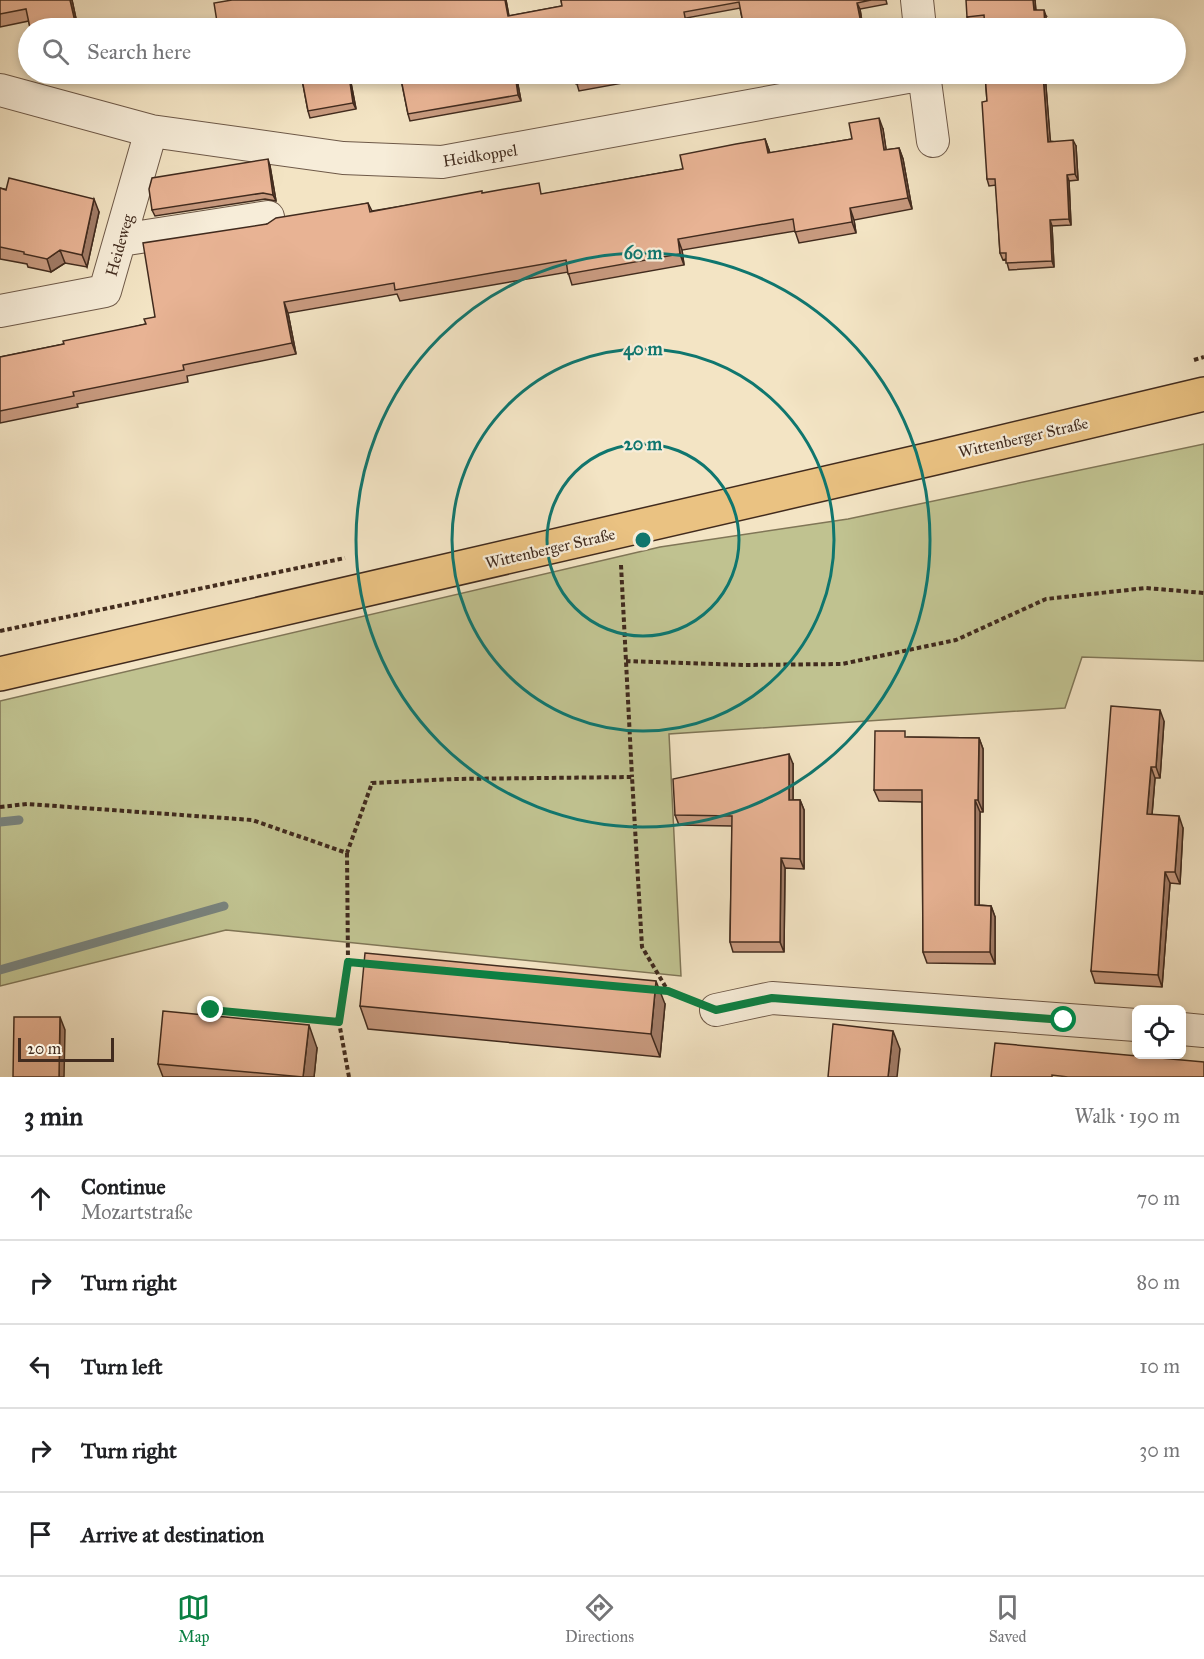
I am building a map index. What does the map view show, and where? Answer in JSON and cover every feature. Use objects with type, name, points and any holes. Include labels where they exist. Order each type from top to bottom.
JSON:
[{"type":"main road","name":"Wittenberger Straße","points":[[0,674],[1204,394]]},
{"type":"street","points":[[916,0],[919,18]]},
{"type":"street","name":"Heidkoppel","points":[[0,90],[151,131],[343,158],[442,162],[869,84]]},
{"type":"street","name":"Heidkoppel","points":[[925,84],[933,141]]},
{"type":"street","name":"Heideweg","points":[[0,311],[105,291],[151,131]]},
{"type":"street","points":[[121,240],[268,217]]},
{"type":"street","points":[[716,1010],[772,998],[1132,1025]]},
{"type":"street","points":[[1186,1029],[1204,1031]]},
{"type":"path","points":[[620,531],[642,947],[668,991]]},
{"type":"path","points":[[626,661],[744,665],[842,664],[956,640],[1046,599],[1146,588],[1204,593]]},
{"type":"path","points":[[349,1077],[339,1022],[348,962],[347,853],[372,783],[454,779],[632,777]]},
{"type":"path","points":[[0,807],[27,804],[252,820],[347,853]]},
{"type":"path","points":[[348,962],[371,964]]},
{"type":"path","points":[[656,990],[668,991],[716,1010]]},
{"type":"path","points":[[211,1010],[339,1022]]},
{"type":"green space","points":[[1204,444],[1204,661],[1082,657],[1065,708],[669,734],[681,976],[226,930],[0,986],[0,701],[660,547],[848,519]]},
{"type":"building","points":[[0,0],[70,0],[74,18],[28,18],[26,9],[0,14]]},
{"type":"building","points":[[232,0],[505,0],[508,16],[562,6],[561,0],[871,0],[857,3],[860,18],[742,18],[739,2],[684,12],[685,18],[216,18],[214,3]]},
{"type":"building","points":[[966,0],[1033,0],[1034,10],[1044,10],[1044,18],[984,18],[984,15],[967,17]]},
{"type":"building","points":[[303,84],[350,84],[353,103],[308,111]]},
{"type":"building","points":[[402,84],[516,84],[518,95],[408,114]]},
{"type":"building","points":[[986,84],[1044,84],[1048,142],[1073,140],[1075,174],[1067,175],[1069,219],[1050,220],[1052,261],[1006,263],[1006,253],[1000,253],[995,179],[987,179],[982,102],[987,101]]},
{"type":"building","points":[[879,118],[884,150],[899,148],[908,198],[850,208],[852,222],[795,232],[793,219],[678,239],[680,254],[568,274],[566,260],[395,290],[394,283],[284,302],[292,343],[183,365],[184,370],[73,392],[74,396],[0,411],[0,357],[146,324],[144,319],[155,317],[143,243],[267,224],[276,218],[368,203],[370,212],[539,183],[541,194],[683,169],[680,155],[736,144],[765,139],[768,153],[852,139],[849,123]]},
{"type":"building","points":[[268,159],[273,195],[263,193],[152,210],[149,189],[152,178]]},
{"type":"building","points":[[9,178],[94,199],[82,255],[60,250],[47,259],[0,247],[0,188],[6,190]]},
{"type":"building","points":[[1111,706],[1160,710],[1156,767],[1151,767],[1147,814],[1179,816],[1175,872],[1165,872],[1158,975],[1091,971]]},
{"type":"building","points":[[875,731],[905,731],[905,737],[979,738],[978,800],[975,800],[975,905],[991,906],[990,952],[923,952],[922,790],[874,790]]},
{"type":"building","points":[[789,754],[789,800],[800,800],[800,859],[781,858],[780,942],[730,942],[732,816],[675,815],[673,779]]},
{"type":"building","points":[[365,953],[656,981],[651,1034],[360,1006]]},
{"type":"building","points":[[163,1011],[309,1025],[303,1077],[158,1064]]},
{"type":"building","points":[[14,1017],[60,1017],[59,1077],[13,1077]]},
{"type":"building","points":[[833,1024],[893,1031],[888,1077],[828,1077]]},
{"type":"building","points":[[995,1043],[1132,1055],[1132,1059],[1204,1062],[1204,1077],[1052,1075],[1052,1077],[991,1077]]},
{"type":"waterway","points":[[0,822],[19,820]]},
{"type":"waterway","points":[[0,970],[224,906]]},
{"type":"route","points":[[211,1010],[339,1022],[348,962],[668,991],[716,1010],[772,998],[1064,1020]]}]
